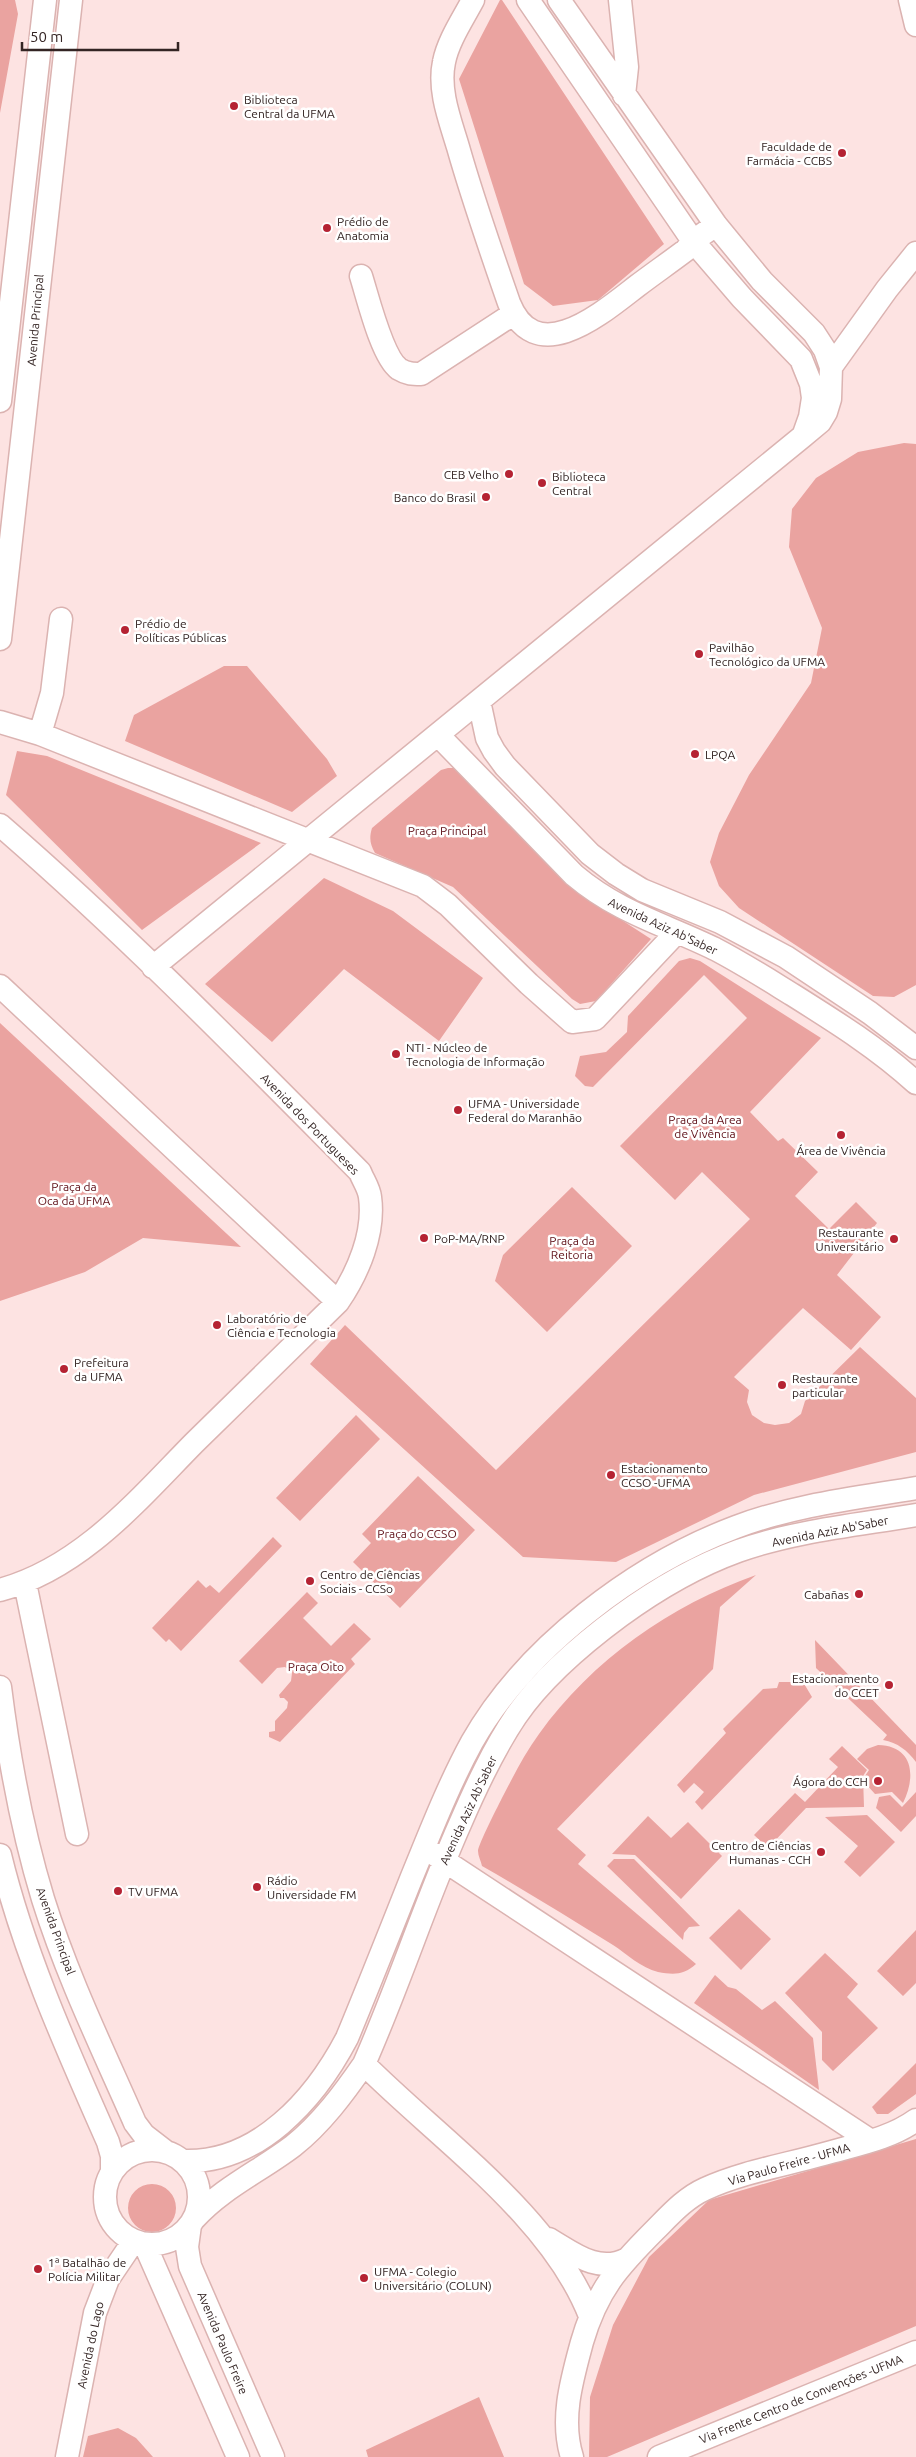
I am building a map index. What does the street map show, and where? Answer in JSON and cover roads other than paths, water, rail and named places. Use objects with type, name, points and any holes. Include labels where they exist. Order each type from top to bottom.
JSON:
[{"type":"street","name":"Avenida Principal","points":[[0,401],[45,0]]},
{"type":"street","name":"Avenida Principal","points":[[0,640],[71,0]]},
{"type":"street","points":[[473,0],[452,40],[444,61],[443,82],[446,107],[468,181],[513,314],[530,329],[541,334],[555,335],[575,330],[599,316],[716,225]]},
{"type":"street","points":[[528,0],[693,242],[742,298],[801,359],[811,384],[813,398],[810,417],[802,437]]},
{"type":"street","points":[[153,967],[802,437],[820,422],[826,412],[830,399],[831,367],[825,350],[814,333],[762,281],[716,225],[559,0]]},
{"type":"street","points":[[620,0],[627,67],[624,95]]},
{"type":"street","points":[[910,0],[916,25]]},
{"type":"street","points":[[831,367],[886,289],[916,253]]},
{"type":"street","points":[[361,276],[388,356],[398,368],[408,374],[421,374],[513,314]]},
{"type":"street","points":[[40,734],[52,693],[61,619]]},
{"type":"street","name":"Avenida Aziz Ab'Saber","points":[[479,701],[486,738],[505,766],[590,854],[616,874],[642,890],[754,939],[870,1013],[916,1048]]},
{"type":"street","points":[[0,722],[40,734],[307,842],[423,886],[436,895],[529,984],[572,1022],[595,1019],[676,933]]},
{"type":"street","name":"Avenida Aziz Ab'Saber","points":[[438,735],[574,875],[600,896],[626,911],[713,949],[748,967],[870,1045],[916,1083]]},
{"type":"street","name":"Avenida dos Portugueses","points":[[0,825],[49,868],[153,967],[360,1172],[370,1195],[370,1220],[355,1274],[338,1302],[110,1527],[66,1561],[25,1583],[0,1590]]},
{"type":"street","points":[[626,911],[642,890]]},
{"type":"street","points":[[0,986],[338,1302]]},
{"type":"street","name":"Avenida Aziz Ab'Saber","points":[[175,2156],[215,2160],[253,2144],[292,2114],[332,2066],[347,2038],[424,1847],[456,1774],[492,1711],[515,1683],[557,1640],[630,1582],[663,1561],[737,1526],[808,1506],[916,1488]]},
{"type":"street","name":"Avenida Aziz Ab'Saber","points":[[192,2222],[219,2195],[295,2144],[344,2092],[364,2064],[444,1860],[477,1784],[518,1714],[570,1657],[625,1612],[685,1573],[738,1551],[790,1537],[916,1515]]},
{"type":"street","points":[[25,1583],[77,1834]]},
{"type":"street","name":"Avenida Principal","points":[[0,1688],[22,1825],[44,1900],[80,1999],[135,2123],[144,2136],[175,2156]]},
{"type":"street","points":[[424,1847],[871,2140]]},
{"type":"street","points":[[0,1855],[17,1915],[62,2037],[108,2142],[112,2156],[112,2172]]},
{"type":"street","points":[[364,2064],[488,2180],[542,2234],[574,2283],[590,2316]]},
{"type":"street","name":"Via Paulo Freire - UFMA","points":[[572,2457],[567,2417],[571,2383],[590,2316],[611,2277],[672,2214],[704,2190],[735,2177],[871,2140],[903,2129],[916,2120]]},
{"type":"street","points":[[139,2243],[170,2241],[181,2235],[192,2222],[199,2204],[199,2188],[193,2174],[175,2156],[151,2149],[136,2152],[122,2160],[112,2172],[106,2184],[104,2198],[106,2212],[117,2229],[139,2243],[238,2457]]},
{"type":"street","name":"Avenida Paulo Freire","points":[[192,2222],[187,2247],[190,2266],[273,2457]]},
{"type":"street","points":[[542,2234],[592,2263],[611,2264],[627,2259]]},
{"type":"street","name":"Avenida do Lago","points":[[68,2457],[95,2313],[108,2279],[139,2243]]},
{"type":"street","name":"Via Frente Centro de Convenções -UFMA","points":[[659,2457],[916,2352]]},
{"type":"place","name":"Biblioteca Central da UFMA","points":[[234,106]]},
{"type":"place","name":"Faculdade de Farmácia - CCBS","points":[[842,153]]},
{"type":"place","name":"Prédio de Anatomia","points":[[327,228]]},
{"type":"place","name":"CEB Velho","points":[[509,474]]},
{"type":"place","name":"Biblioteca Central","points":[[542,483]]},
{"type":"place","name":"Banco do Brasil","points":[[486,497]]},
{"type":"place","name":"Prédio de Políticas Públicas","points":[[125,630]]},
{"type":"place","name":"Pavilhão Tecnológico da UFMA","points":[[699,654]]},
{"type":"place","name":"LPQA","points":[[695,754]]},
{"type":"place","name":"NTI - Núcleo de Tecnologia de Informação","points":[[396,1054]]},
{"type":"place","name":"UFMA - Universidade Federal do Maranhão","points":[[458,1110]]},
{"type":"place","name":"Área de Vivência","points":[[841,1135]]},
{"type":"place","name":"PoP-MA/RNP","points":[[424,1238]]},
{"type":"place","name":"Restaurante Universitário","points":[[894,1239]]},
{"type":"place","name":"Laboratório de Ciência e Tecnologia","points":[[217,1325]]},
{"type":"place","name":"Prefeitura da UFMA","points":[[64,1369]]},
{"type":"place","name":"Restaurante particular","points":[[782,1385]]},
{"type":"place","name":"Estacionamento CCSO -UFMA","points":[[611,1475]]},
{"type":"place","name":"Centro de Ciências Sociais - CCSo","points":[[310,1581]]},
{"type":"place","name":"Cabañas","points":[[859,1594]]},
{"type":"place","name":"Estacionamento do CCET","points":[[889,1685]]},
{"type":"place","name":"Ágora do CCH","points":[[878,1781]]},
{"type":"place","name":"Centro de Ciências Humanas - CCH","points":[[821,1852]]},
{"type":"place","name":"Rádio Universidade FM","points":[[257,1887]]},
{"type":"place","name":"TV UFMA","points":[[118,1891]]},
{"type":"place","name":"1ª Batalhão de Polícia Militar","points":[[38,2269]]},
{"type":"place","name":"UFMA - Colegio Universitário (COLUN)","points":[[364,2278]]},
{"type":"park label","name":"Praça Principal","points":[[447,830]]},
{"type":"park label","name":"Praça da Area de Vivência","points":[[705,1126]]},
{"type":"park label","name":"Praça da Oca da UFMA","points":[[74,1193]]},
{"type":"park label","name":"Praça da Reitoria","points":[[572,1247]]},
{"type":"park label","name":"Praça do CCSO","points":[[417,1533]]},
{"type":"park label","name":"Praça Oito","points":[[316,1666]]}]
